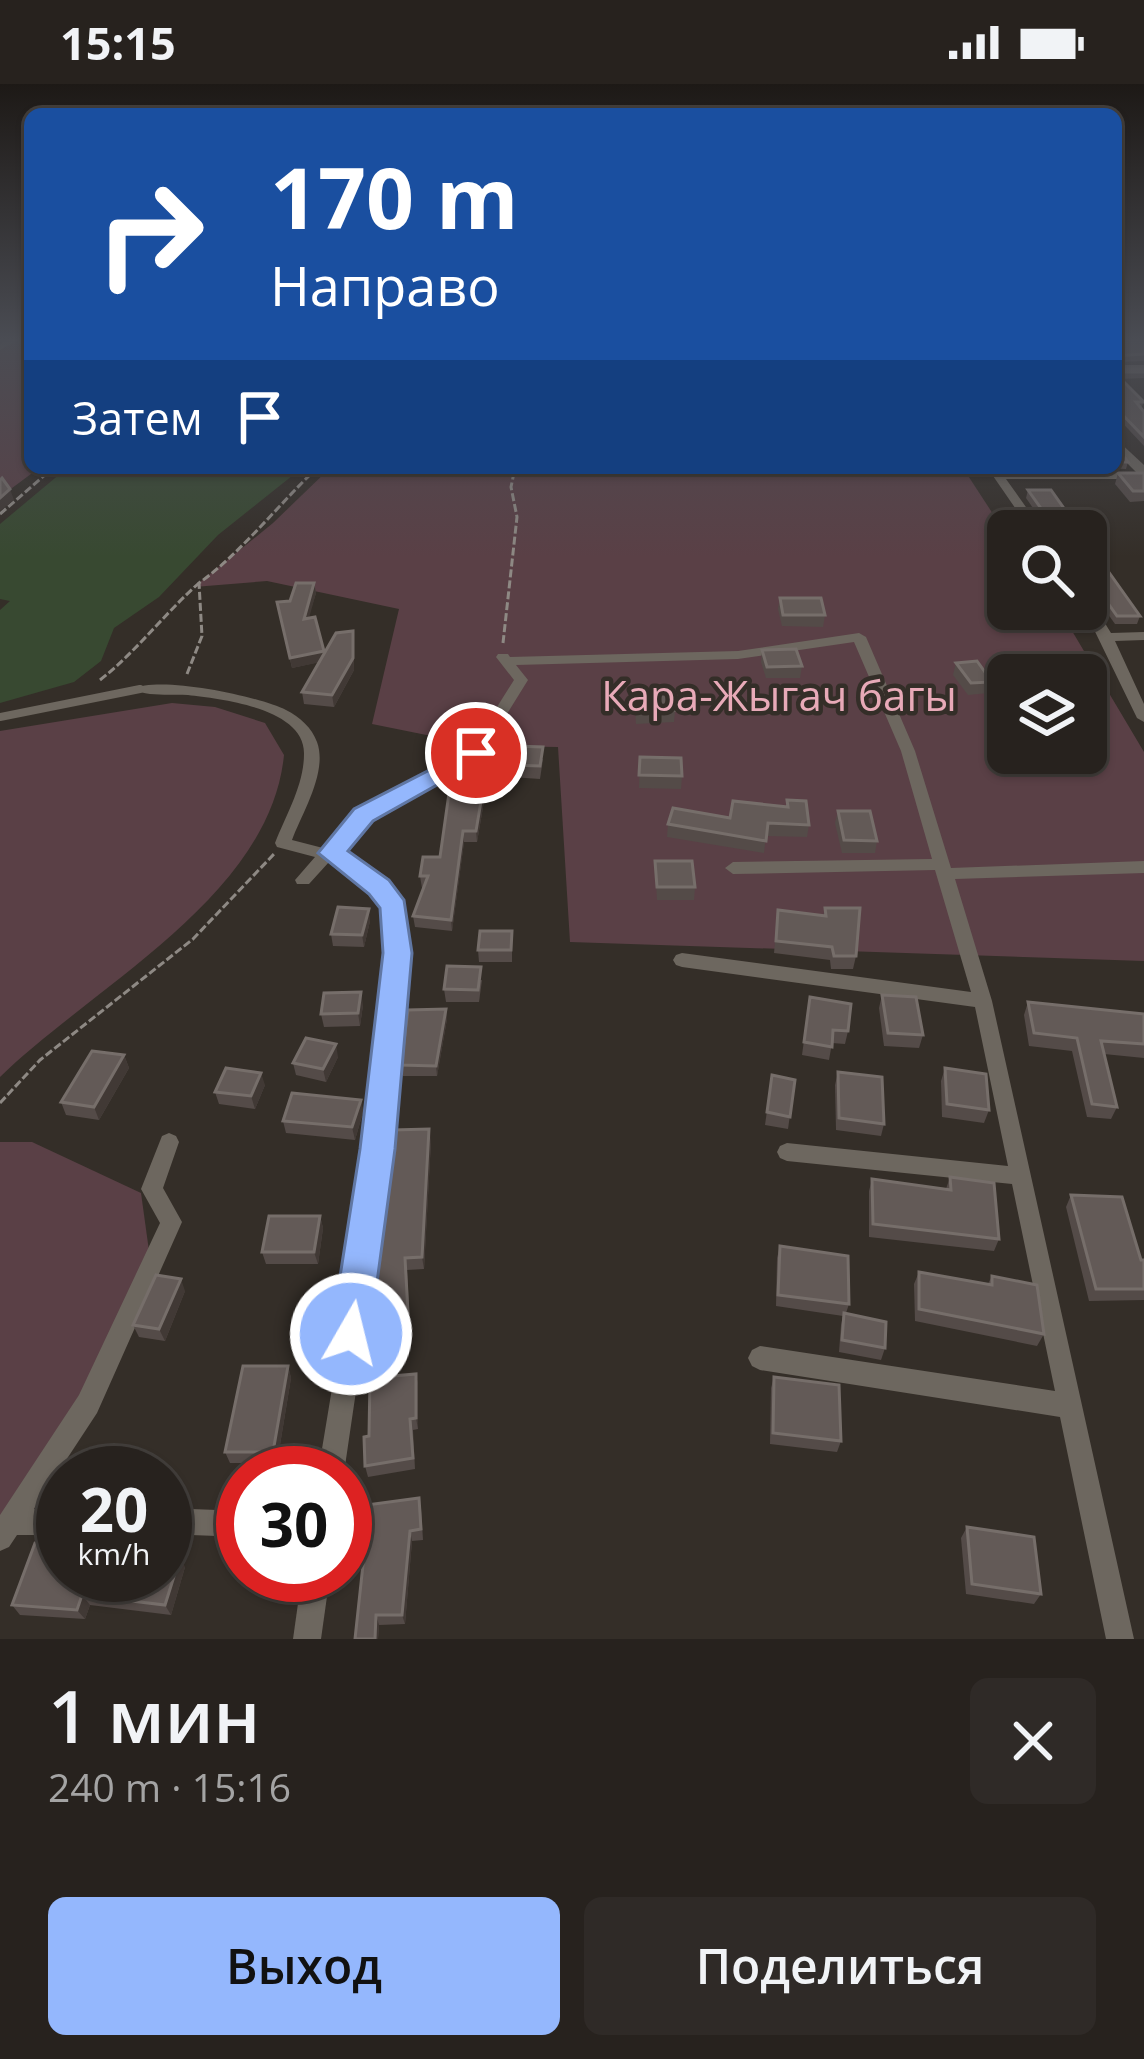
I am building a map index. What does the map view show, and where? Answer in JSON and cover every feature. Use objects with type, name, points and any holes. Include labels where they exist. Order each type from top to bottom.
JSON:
[{"type":"street","points":[[1122,450],[1144,476]]},
{"type":"street","points":[[996,474],[1022,510]]},
{"type":"street","points":[[1070,474],[1144,476]]},
{"type":"street","points":[[1105,630],[1117,667],[1144,718]]},
{"type":"street","points":[[1110,637],[1144,636]]},
{"type":"street","points":[[507,659],[738,656],[859,637],[908,751],[983,1001],[1120,1639]]},
{"type":"street","points":[[303,880],[363,815],[476,753],[521,680],[507,659]]},
{"type":"street","points":[[140,689],[208,690],[264,707],[304,729],[312,747],[310,768],[283,843],[332,853],[379,887],[394,907],[398,953],[377,1149],[335,1446]]},
{"type":"street","points":[[733,868],[1144,867]]},
{"type":"street","points":[[682,960],[983,1001]]},
{"type":"street","points":[[5,1530],[88,1404],[171,1222],[152,1189],[170,1142]]},
{"type":"street","points":[[787,1152],[1021,1176]]},
{"type":"street","points":[[760,1358],[1071,1406]]},
{"type":"street","points":[[5,1530],[36,1526]]},
{"type":"street","points":[[308,1639],[313,1602]]},
{"type":"lane","points":[[0,716],[140,689]]},
{"type":"path","points":[[0,514],[45,474]]},
{"type":"path","points":[[99,681],[128,658],[156,621],[221,567],[311,474]]},
{"type":"path","points":[[507,659],[517,517],[511,487],[514,474]]},
{"type":"path","points":[[0,497],[16,497]]},
{"type":"path","points":[[174,688],[195,664],[198,652],[203,602],[199,583]]},
{"type":"path","points":[[0,1103],[40,1060],[193,939],[283,843]]},
{"type":"green space","points":[[0,412],[24,412],[24,474],[31,474],[0,497]]},
{"type":"green space","name":"Кара-Жыгач багы","points":[[324,474],[967,474],[990,510],[987,630],[1071,630],[1086,654],[987,654],[987,774],[1107,774],[1107,690],[1144,752],[1144,961],[570,942],[558,747],[481,746],[372,724],[399,609],[267,581],[194,587],[273,523]]},
{"type":"green space","points":[[172,703],[215,707],[265,723],[284,755],[272,806],[247,852],[213,895],[172,935],[0,1077],[0,731]]},
{"type":"green space","points":[[0,1142],[32,1142],[141,1193],[149,1251],[86,1387],[47,1446],[36,1446],[36,1463],[0,1518]]},
{"type":"shaded area","points":[[60,474],[294,474],[218,535],[159,597],[114,628],[101,661],[74,682],[0,703],[0,610],[10,601],[0,599],[0,524]]},
{"type":"building","points":[[1122,412],[1144,412],[1144,437],[1122,414]]},
{"type":"building","points":[[1144,473],[1144,491],[1133,491],[1119,474]]},
{"type":"building","points":[[0,480],[10,489],[0,498]]},
{"type":"building","points":[[1028,490],[1051,490],[1065,510],[1042,510]]},
{"type":"building","points":[[1107,570],[1140,616],[1117,616],[1107,602]]},
{"type":"building","points":[[296,583],[314,583],[304,619],[315,617],[324,651],[290,658],[277,602],[290,601]]},
{"type":"building","points":[[780,598],[821,598],[825,615],[783,615]]},
{"type":"building","points":[[353,631],[353,658],[332,695],[302,692],[336,633]]},
{"type":"building","points":[[796,649],[802,666],[767,667],[762,650]]},
{"type":"building","points":[[977,661],[987,682],[971,683],[956,663]]},
{"type":"building","points":[[672,692],[675,710],[637,711],[634,693]]},
{"type":"building","points":[[514,746],[543,747],[540,766],[510,765]]},
{"type":"building","points":[[640,757],[681,758],[682,776],[639,775]]},
{"type":"building","points":[[452,772],[486,772],[476,831],[463,831],[451,920],[413,916],[428,876],[420,876],[423,857],[440,857]]},
{"type":"building","points":[[787,800],[806,801],[809,825],[768,823],[766,841],[668,824],[673,808],[730,818],[733,801],[788,807]]},
{"type":"building","points":[[838,811],[870,811],[877,841],[844,840]]},
{"type":"building","points":[[655,861],[692,861],[695,887],[657,887]]},
{"type":"building","points":[[338,907],[369,909],[362,935],[331,934]]},
{"type":"building","points":[[825,908],[860,908],[856,956],[834,956],[832,947],[776,941],[778,910],[826,916]]},
{"type":"building","points":[[480,931],[512,931],[511,950],[478,950]]},
{"type":"building","points":[[447,966],[481,967],[478,990],[444,989]]},
{"type":"building","points":[[361,992],[358,1013],[321,1014],[324,993]]},
{"type":"building","points":[[882,995],[916,997],[923,1035],[888,1033]]},
{"type":"building","points":[[810,997],[851,1004],[848,1031],[833,1030],[832,1047],[804,1042]]},
{"type":"building","points":[[1028,1002],[1144,1014],[1144,1044],[1101,1041],[1117,1107],[1092,1104],[1077,1038],[1034,1033]]},
{"type":"building","points":[[446,1009],[436,1066],[401,1065],[408,1010]]},
{"type":"building","points":[[306,1038],[336,1044],[323,1069],[293,1063]]},
{"type":"building","points":[[92,1051],[124,1055],[94,1107],[61,1102]]},
{"type":"building","points":[[226,1068],[261,1073],[251,1096],[215,1092]]},
{"type":"building","points":[[945,1068],[986,1074],[989,1110],[947,1104]]},
{"type":"building","points":[[838,1072],[882,1077],[884,1124],[839,1118]]},
{"type":"building","points":[[772,1075],[795,1080],[790,1117],[767,1112]]},
{"type":"building","points":[[292,1093],[361,1100],[352,1127],[283,1121]]},
{"type":"building","points":[[429,1129],[422,1257],[405,1258],[408,1313],[377,1317],[376,1275],[393,1130]]},
{"type":"building","points":[[950,1177],[994,1183],[999,1239],[873,1224],[872,1179],[951,1190]]},
{"type":"building","points":[[1071,1195],[1122,1197],[1144,1260],[1144,1289],[1096,1289]]},
{"type":"building","points":[[269,1216],[320,1216],[314,1252],[262,1252]]},
{"type":"building","points":[[780,1246],[848,1256],[849,1304],[778,1295]]},
{"type":"building","points":[[919,1272],[992,1285],[992,1276],[1037,1285],[1044,1334],[919,1309]]},
{"type":"building","points":[[156,1275],[181,1279],[159,1329],[133,1325]]},
{"type":"building","points":[[844,1313],[886,1322],[885,1348],[842,1340]]},
{"type":"building","points":[[243,1366],[288,1366],[274,1446],[226,1446]]},
{"type":"building","points":[[416,1374],[416,1418],[410,1419],[413,1458],[372,1465],[372,1446],[364,1446],[364,1437],[369,1436],[370,1378]]},
{"type":"building","points":[[774,1377],[839,1385],[841,1441],[773,1433]]},
{"type":"building","points":[[419,1498],[421,1529],[410,1531],[402,1615],[376,1615],[375,1639],[355,1639],[359,1602],[372,1602],[372,1504]]},
{"type":"building","points":[[967,1527],[1034,1537],[1041,1594],[972,1584]]},
{"type":"building","points":[[35,1543],[36,1602],[80,1602],[77,1610],[12,1605]]},
{"type":"route","points":[[351,1334],[398,953],[394,907],[379,887],[332,853],[363,815],[476,753]]}]
